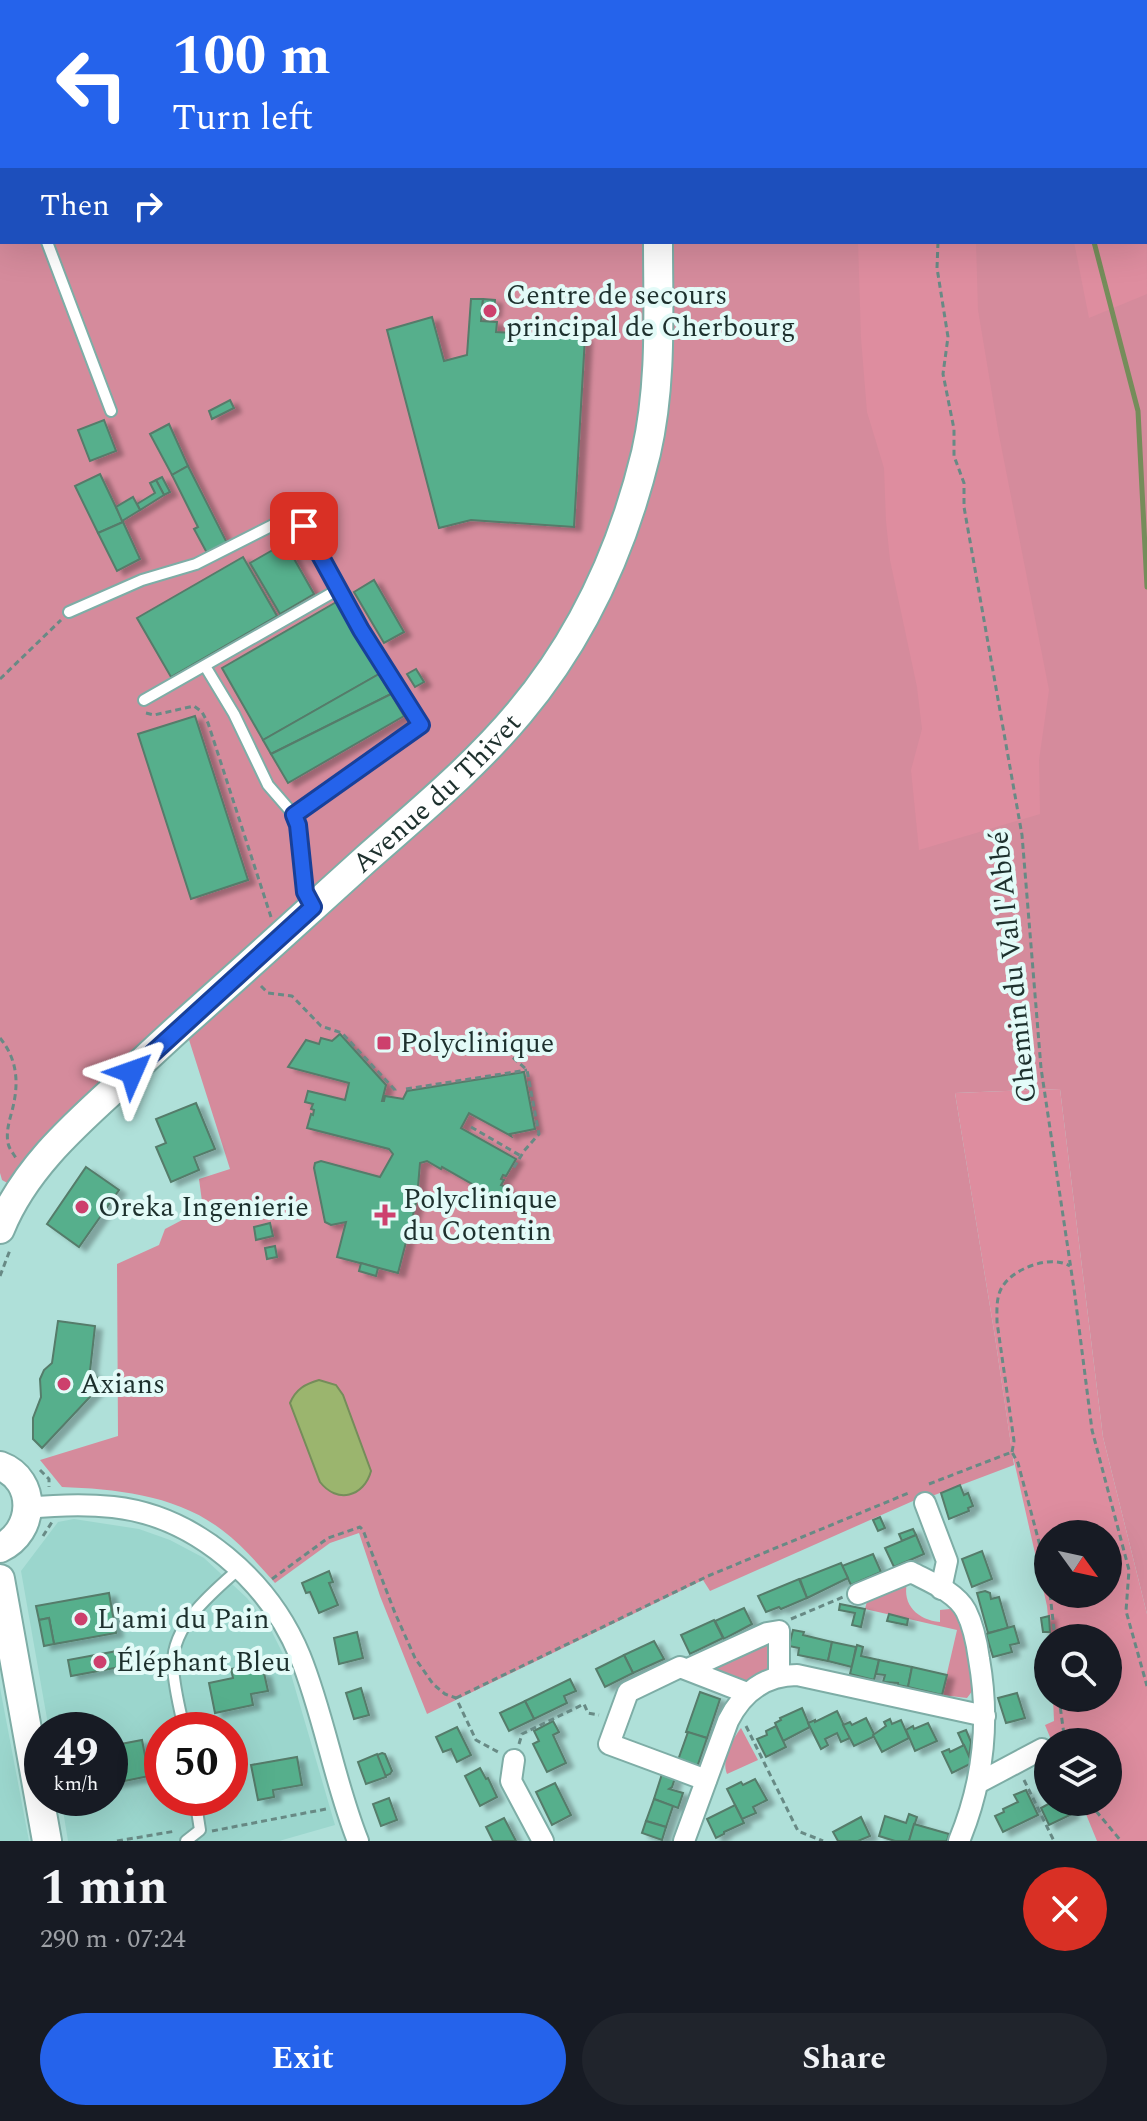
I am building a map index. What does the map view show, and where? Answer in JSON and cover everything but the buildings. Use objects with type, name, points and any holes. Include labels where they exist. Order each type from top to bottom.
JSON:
[{"type":"main road","name":"Avenue du Thivet","points":[[0,1229],[20,1190],[61,1138],[467,768],[519,713],[560,658],[612,561],[630,512],[646,450],[658,375],[658,244]]},
{"type":"main road","points":[[0,1466],[19,1479],[26,1493],[40,1507],[19,1534],[0,1548]]},
{"type":"main road","points":[[0,1579],[47,1841]]},
{"type":"street","points":[[924,1492],[947,1561],[941,1589]]},
{"type":"street","points":[[40,1507],[106,1506],[140,1512],[202,1538],[258,1588],[283,1620],[300,1657],[344,1806],[358,1841]]},
{"type":"street","points":[[858,1594],[911,1572],[954,1597],[966,1611],[977,1646],[985,1716],[978,1783],[959,1841]]},
{"type":"street","points":[[688,1669],[767,1633],[779,1631],[779,1675]]},
{"type":"street","points":[[706,1780],[609,1744],[628,1692],[680,1667],[741,1699]]},
{"type":"street","points":[[684,1841],[728,1721],[741,1699],[779,1675],[797,1675],[985,1716]]},
{"type":"street","points":[[978,1783],[1034,1753]]},
{"type":"street","points":[[514,1760],[511,1781],[543,1841]]},
{"type":"lane","points":[[48,244],[111,411]]},
{"type":"lane","points":[[69,612],[142,580],[196,564],[277,523],[291,521],[304,526],[361,630],[421,725],[294,815]]},
{"type":"lane","points":[[144,700],[339,589]]},
{"type":"lane","points":[[205,666],[234,714],[268,785],[294,815],[298,825],[305,892],[313,907]]},
{"type":"lane","points":[[181,1712],[173,1665],[174,1650],[185,1626],[206,1599],[239,1569]]},
{"type":"lane","points":[[186,1841],[200,1830],[198,1816]]},
{"type":"path","name":"Chemin du Val l'Abbé","points":[[938,244],[937,268],[948,337],[943,374],[954,429],[954,456],[964,483],[964,507],[1022,835],[1041,1068],[1092,1430],[1129,1570],[1126,1611],[1147,1686]]},
{"type":"path","points":[[0,679],[69,612]]},
{"type":"path","points":[[144,700],[140,705],[146,714],[194,706],[202,712],[278,939]]},
{"type":"path","points":[[256,980],[268,993],[292,996],[321,1026],[342,1033],[395,1090],[394,1093]]},
{"type":"path","points":[[483,1031],[527,1070],[539,1134],[511,1168]]},
{"type":"path","points":[[0,1038],[15,1066],[17,1083],[7,1129],[8,1147],[31,1174]]},
{"type":"path","points":[[406,1089],[527,1070]]},
{"type":"path","points":[[471,1127],[521,1156]]},
{"type":"path","points":[[1034,1523],[1018,1463],[1012,1452],[1014,1441],[997,1303],[1001,1289],[1022,1268],[1064,1263],[1071,1268]]},
{"type":"path","points":[[456,1698],[685,1586],[924,1492],[1012,1452]]},
{"type":"path","points":[[33,1466],[49,1479],[40,1507],[52,1523],[42,1537]]},
{"type":"path","points":[[258,1588],[328,1538],[360,1527],[415,1658],[433,1684],[456,1698],[476,1740],[514,1760],[522,1734],[584,1704],[588,1713],[618,1719]]},
{"type":"path","points":[[779,1631],[792,1618],[837,1598],[858,1594]]},
{"type":"path","points":[[741,1699],[798,1831],[823,1841]]},
{"type":"path","points":[[1015,1763],[1054,1841]]},
{"type":"path","points":[[117,1841],[184,1830],[212,1831],[344,1806]]},
{"type":"path","points":[[1100,1816],[1121,1841]]},
{"type":"shaded area","points":[[0,244],[1147,244],[1147,1614],[1103,1437],[1060,1089],[955,1093],[1014,1465],[922,1497],[710,1591],[703,1580],[427,1714],[380,1596],[359,1533],[330,1543],[275,1583],[236,1542],[204,1518],[145,1496],[62,1487],[40,1460],[118,1436],[117,1264],[159,1245],[165,1229],[203,1209],[199,1179],[230,1169],[184,1024],[20,1190],[2,1180]]},
{"type":"shaded area","points":[[858,244],[976,244],[978,310],[1049,690],[1039,760],[1040,814],[919,850],[911,770],[922,729],[917,687],[890,560],[884,468],[867,412]]},
{"type":"shaded area","points":[[1074,244],[1147,244],[1147,294],[1089,318]]},
{"type":"shaded area","points":[[1060,1089],[1103,1437],[1147,1614],[1147,1841],[1097,1841],[1087,1816],[1122,1816],[1122,1728],[1046,1728],[1045,1725],[1054,1721],[1054,1712],[1122,1712],[1122,1624],[1049,1624],[1047,1608],[1122,1608],[1122,1520],[1034,1520],[1034,1549],[1012,1452],[955,1093]]},
{"type":"shaded area","points":[[319,1380],[336,1385],[343,1395],[371,1471],[356,1492],[334,1493],[320,1482],[290,1403],[302,1388]]},
{"type":"shaded area","points":[[74,1519],[139,1529],[170,1540],[204,1558],[247,1598],[270,1628],[288,1664],[335,1825],[279,1841],[68,1841],[64,1816],[128,1816],[128,1712],[46,1712],[21,1571],[58,1522]]},
{"type":"shaded area","points":[[907,1583],[909,1604],[919,1615],[940,1622],[940,1610],[956,1611],[965,1630],[976,1686],[967,1698],[942,1695],[957,1630],[865,1609],[868,1597]]},
{"type":"shaded area","points":[[765,1641],[770,1643],[773,1666],[745,1684],[705,1668]]},
{"type":"shaded area","points":[[0,1687],[29,1841],[0,1841]]},
{"type":"shaded area","points":[[741,1728],[758,1760],[727,1774],[726,1756]]},
{"type":"waterway","points":[[1095,244],[1138,411],[1147,587]]},
{"type":"place","name":"Centre de secours principal de Cherbourg","points":[[490,311]]},
{"type":"place","name":"Polyclinique","points":[[384,1043]]},
{"type":"place","name":"Oreka Ingenierie","points":[[82,1207]]},
{"type":"place","name":"Polyclinique du Cotentin","points":[[385,1215]]},
{"type":"place","name":"Axians","points":[[64,1384]]},
{"type":"place","name":"L'ami du Pain","points":[[81,1619]]},
{"type":"place","name":"Éléphant Bleu","points":[[100,1662]]},
{"type":"route","points":[[132,1072],[313,907],[305,892],[298,825],[294,815],[421,725],[361,630],[304,526]]}]
